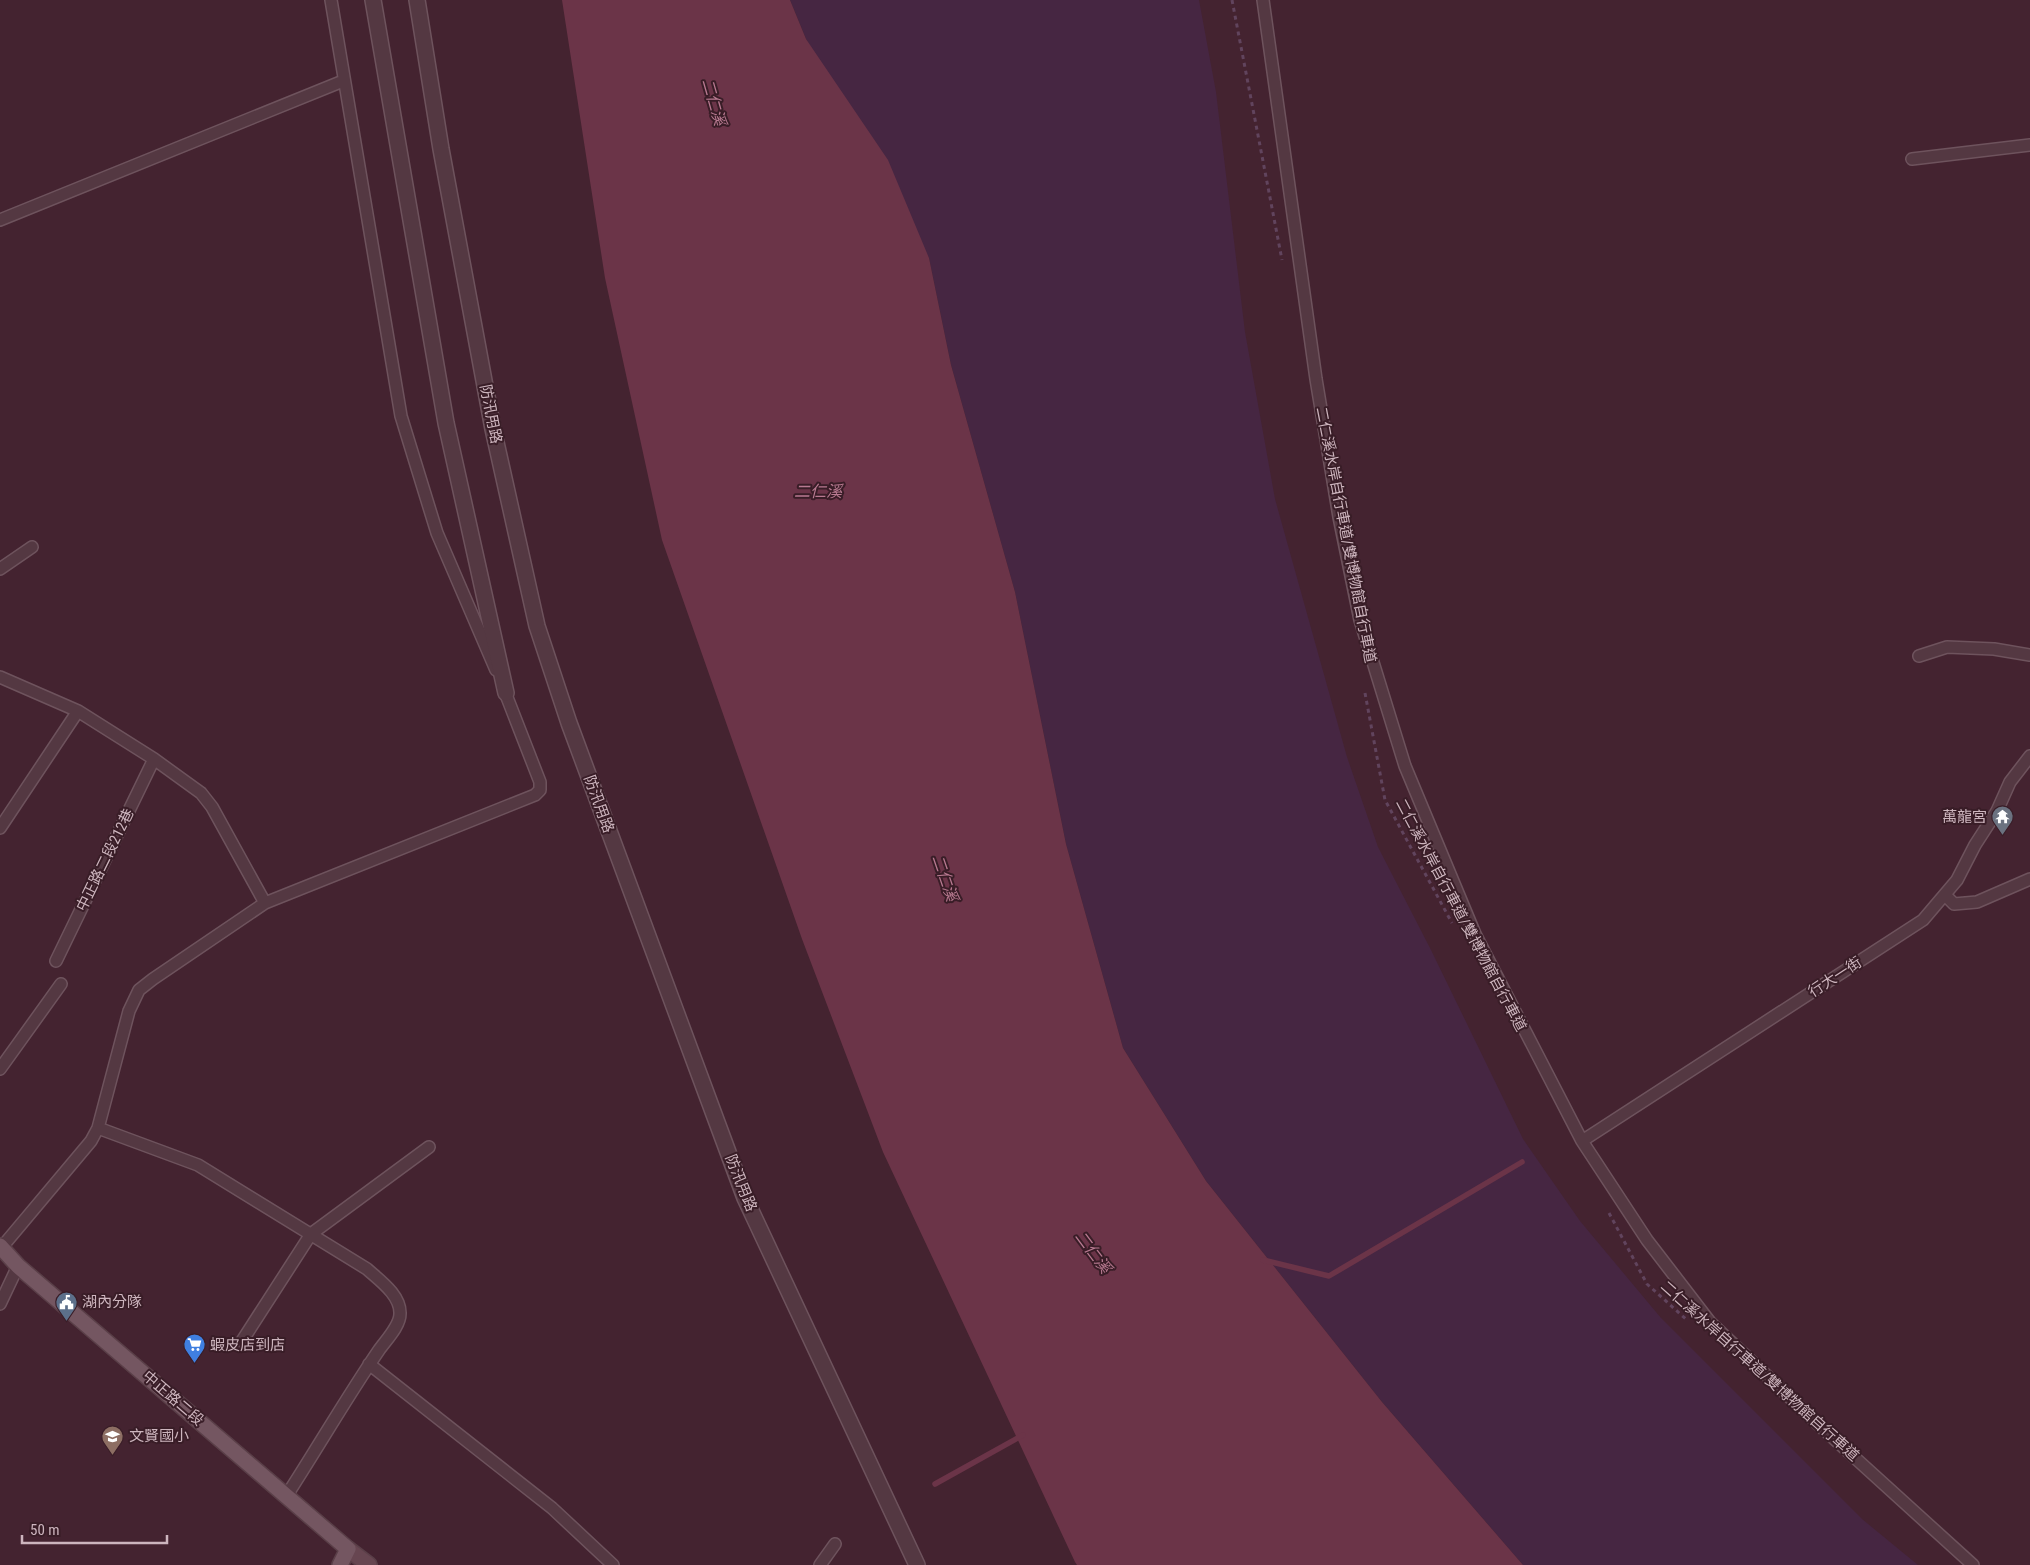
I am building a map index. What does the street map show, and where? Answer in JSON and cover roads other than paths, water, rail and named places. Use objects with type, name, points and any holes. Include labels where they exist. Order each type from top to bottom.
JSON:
[{"type":"main road","name":"中正路二段","points":[[1,1246],[18,1266],[348,1549]]},
{"type":"main road","points":[[340,1565],[348,1549]]},
{"type":"street","points":[[373,0],[446,423],[506,693]]},
{"type":"street","name":"防汛用路","points":[[417,0],[441,149],[493,429],[537,626],[569,723],[745,1198],[917,1565]]},
{"type":"street","points":[[348,1549],[369,1565]]},
{"type":"lane","points":[[1,1246],[91,1141],[98,1128],[129,1011],[139,990],[265,902],[535,795],[540,790],[540,782],[506,693],[437,533],[401,416],[343,81],[331,0]]},
{"type":"lane","points":[[1263,0],[1316,379],[1339,517],[1360,620],[1405,766],[1471,925],[1582,1142],[1647,1240],[1710,1322],[1821,1428],[1973,1565]]},
{"type":"lane","points":[[0,220],[343,81]]},
{"type":"lane","points":[[1912,159],[2030,145]]},
{"type":"lane","points":[[0,569],[32,547]]},
{"type":"lane","points":[[1919,656],[1947,647],[1994,649],[2030,654]]},
{"type":"lane","points":[[0,677],[78,710],[154,759],[201,793],[207,800],[265,902]]},
{"type":"lane","points":[[0,828],[78,710]]},
{"type":"lane","name":"行大一街","points":[[1582,1142],[1922,920],[1945,896],[1956,880],[1975,845],[1997,811],[2010,782],[2030,756]]},
{"type":"lane","name":"中正路二段212巷","points":[[56,961],[154,759]]},
{"type":"lane","points":[[1945,896],[1954,904],[1976,902],[2030,879]]},
{"type":"lane","points":[[0,1069],[61,984]]},
{"type":"lane","points":[[98,1128],[198,1165],[367,1269],[386,1286],[397,1300],[400,1314],[397,1324],[369,1364],[287,1496]]},
{"type":"lane","points":[[242,1341],[311,1234],[430,1147]]},
{"type":"lane","points":[[0,1304],[18,1266]]},
{"type":"lane","points":[[369,1364],[552,1508],[613,1565]]},
{"type":"lane","points":[[820,1565],[835,1544]]},
{"type":"water","name":"二仁溪","points":[[562,0],[790,0],[806,39],[888,160],[929,258],[951,365],[1015,592],[1066,844],[1123,1048],[1206,1181],[1382,1402],[1523,1565],[1077,1565],[1075,1562],[883,1152],[802,939],[662,540],[605,278]]},
{"type":"waterway","points":[[1263,1260],[1329,1276],[1522,1162]]},
{"type":"waterway","points":[[935,1484],[1023,1435]]},
{"type":"place","name":"萬龍宮","points":[[2003,836]]},
{"type":"place","name":"湖內分隊","points":[[66,1321]]},
{"type":"place","name":"蝦皮店到店","points":[[194,1364]]},
{"type":"place","name":"文賢國小","points":[[113,1455]]}]
